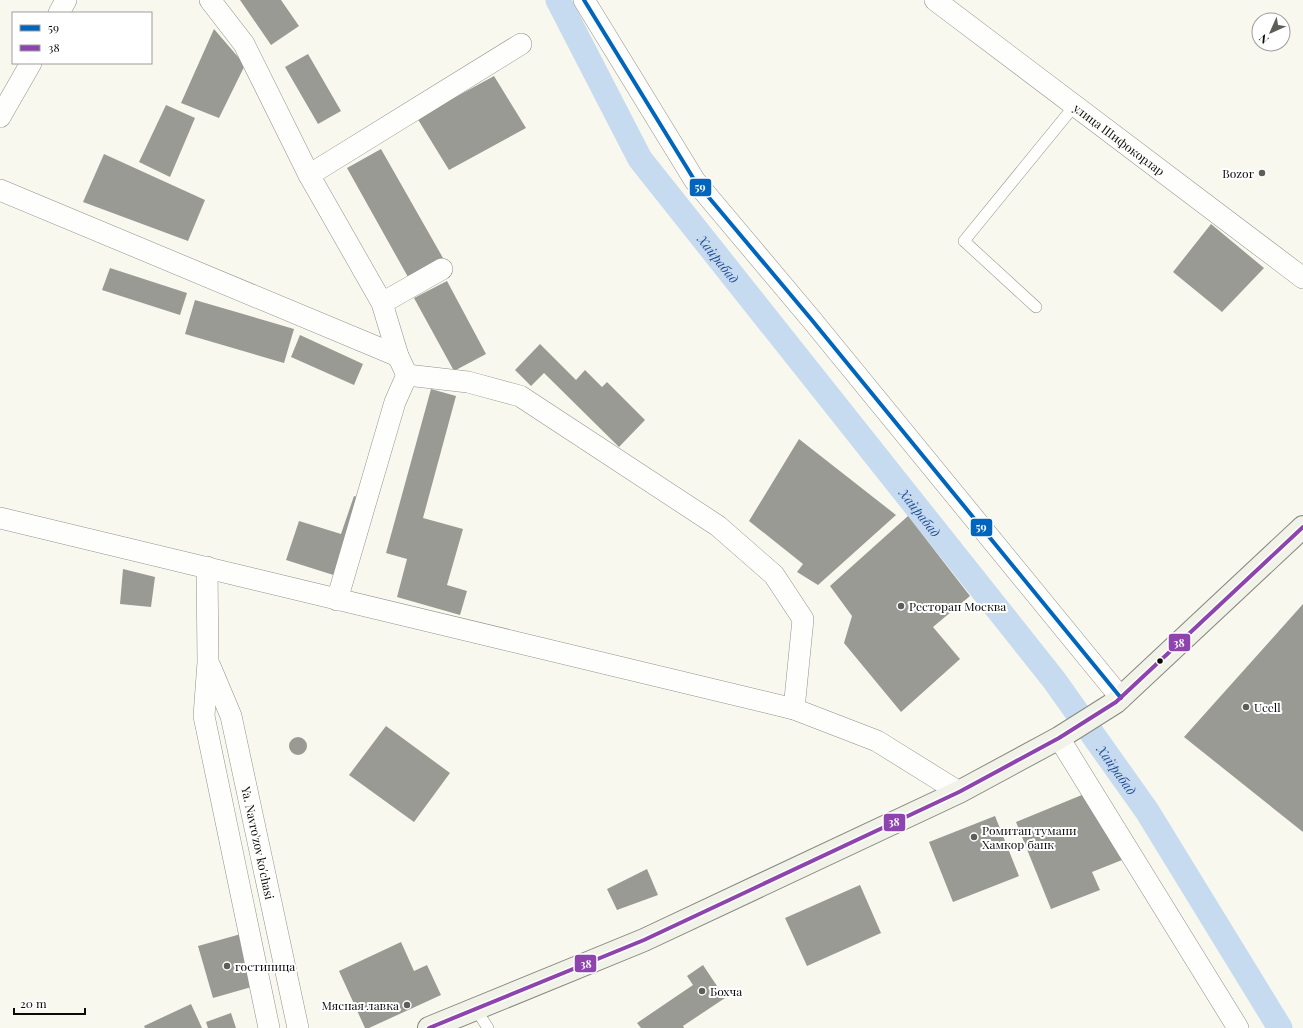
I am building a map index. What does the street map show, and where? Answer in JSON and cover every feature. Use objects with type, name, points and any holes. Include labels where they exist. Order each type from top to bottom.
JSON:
[{"type":"street","points":[[60,12],[66,0]]},
{"type":"street","points":[[210,0],[244,44],[309,175],[382,303],[398,356],[407,375],[395,402],[337,600]]},
{"type":"street","points":[[584,0],[695,181],[811,319],[1118,700]]},
{"type":"street","name":"улица Шифокорлар","points":[[935,0],[1303,278]]},
{"type":"street","points":[[309,175],[521,44]]},
{"type":"street","points":[[0,117],[30,64]]},
{"type":"street","points":[[0,190],[398,356]]},
{"type":"street","points":[[382,303],[442,269]]},
{"type":"street","points":[[407,375],[468,382],[520,396],[718,526],[774,575],[803,619],[794,709]]},
{"type":"street","points":[[0,518],[794,709],[877,741],[959,792]]},
{"type":"street","points":[[429,1028],[644,940],[959,792],[1063,735],[1118,700],[1303,527]]},
{"type":"street","name":"Ya. Navro'zov ko'chasi","points":[[207,567],[208,662],[204,716],[269,1028]]},
{"type":"street","name":"Ya. Navro'zov ko'chasi","points":[[208,662],[231,716],[298,1028]]},
{"type":"street","points":[[1063,735],[1238,1028]]},
{"type":"lane","points":[[1036,307],[964,241],[1075,105]]},
{"type":"lane","points":[[475,1008],[488,1028]]},
{"type":"building","points":[[240,0],[281,0],[299,26],[271,45]]},
{"type":"building","points":[[214,29],[245,65],[219,118],[181,103]]},
{"type":"building","points":[[308,54],[341,111],[318,124],[285,67]]},
{"type":"building","points":[[494,76],[526,128],[449,170],[417,118]]},
{"type":"building","points":[[166,105],[195,118],[170,177],[139,162]]},
{"type":"building","points":[[381,149],[443,258],[408,277],[347,168]]},
{"type":"building","points":[[104,154],[205,200],[188,241],[83,202]]},
{"type":"building","points":[[1211,224],[1264,268],[1222,312],[1173,272]]},
{"type":"building","points":[[110,268],[187,293],[180,315],[102,290]]},
{"type":"building","points":[[447,281],[486,354],[454,371],[414,298]]},
{"type":"building","points":[[195,300],[294,329],[284,363],[185,334]]},
{"type":"building","points":[[300,335],[363,364],[354,385],[291,357]]},
{"type":"building","points":[[540,344],[576,380],[585,370],[602,387],[607,382],[645,420],[619,447],[544,373],[531,386],[515,370]]},
{"type":"building","points":[[431,389],[456,396],[423,518],[463,529],[447,585],[467,591],[460,615],[397,597],[407,559],[386,553]]},
{"type":"building","points":[[799,439],[896,515],[818,585],[797,572],[803,564],[749,521]]},
{"type":"building","points":[[354,496],[372,502],[346,579],[286,560],[299,521],[341,534]]},
{"type":"building","name":"Ресторан Москва","points":[[908,516],[970,596],[933,627],[960,659],[901,712],[844,643],[852,616],[830,586]]},
{"type":"building","points":[[123,569],[155,577],[151,607],[120,604]]},
{"type":"building","points":[[1303,604],[1303,832],[1184,737]]},
{"type":"building","points":[[386,726],[450,773],[414,822],[349,775]]},
{"type":"building","points":[[298,737],[304,740],[307,746],[304,752],[298,755],[292,752],[289,746],[292,740]]},
{"type":"building","points":[[1094,790],[1122,860],[1092,872],[1100,890],[1051,909],[1016,822]]},
{"type":"building","points":[[995,816],[1019,876],[953,902],[929,842]]},
{"type":"building","points":[[647,869],[658,895],[617,910],[607,889]]},
{"type":"building","points":[[860,885],[881,933],[807,966],[785,918]]},
{"type":"building","name":"гостиница","points":[[241,934],[255,986],[213,998],[198,946]]},
{"type":"building","points":[[401,942],[414,971],[427,965],[441,995],[369,1028],[365,1028],[339,971]]},
{"type":"building","name":"Бохча","points":[[703,965],[725,998],[683,1026],[684,1028],[641,1028],[637,1023],[693,985],[687,976]]},
{"type":"building","points":[[191,1004],[202,1028],[145,1028],[144,1026]]},
{"type":"building","points":[[231,1013],[236,1028],[208,1028],[206,1022]]},
{"type":"waterway","name":"Хайрабад","points":[[558,0],[640,159],[1054,680],[1147,811],[1280,1028]]},
{"type":"transit line","name":"59","points":[[584,0],[695,181],[811,319],[1121,698]]},
{"type":"transit line","name":"38","points":[[429,1028],[644,940],[959,792],[1059,738],[1116,702],[1303,527]]},
{"type":"place","name":"Bozor","points":[[1262,173]]},
{"type":"place","name":"Ресторан Москва","points":[[901,606]]},
{"type":"place","name":"Ucell","points":[[1246,707]]},
{"type":"place","name":"Ромитан тумани Хамкор банк","points":[[974,837]]},
{"type":"place","name":"гостиница","points":[[227,966]]},
{"type":"place","name":"Бохча","points":[[702,991]]},
{"type":"place","name":"Мясная лавка","points":[[407,1005]]}]
